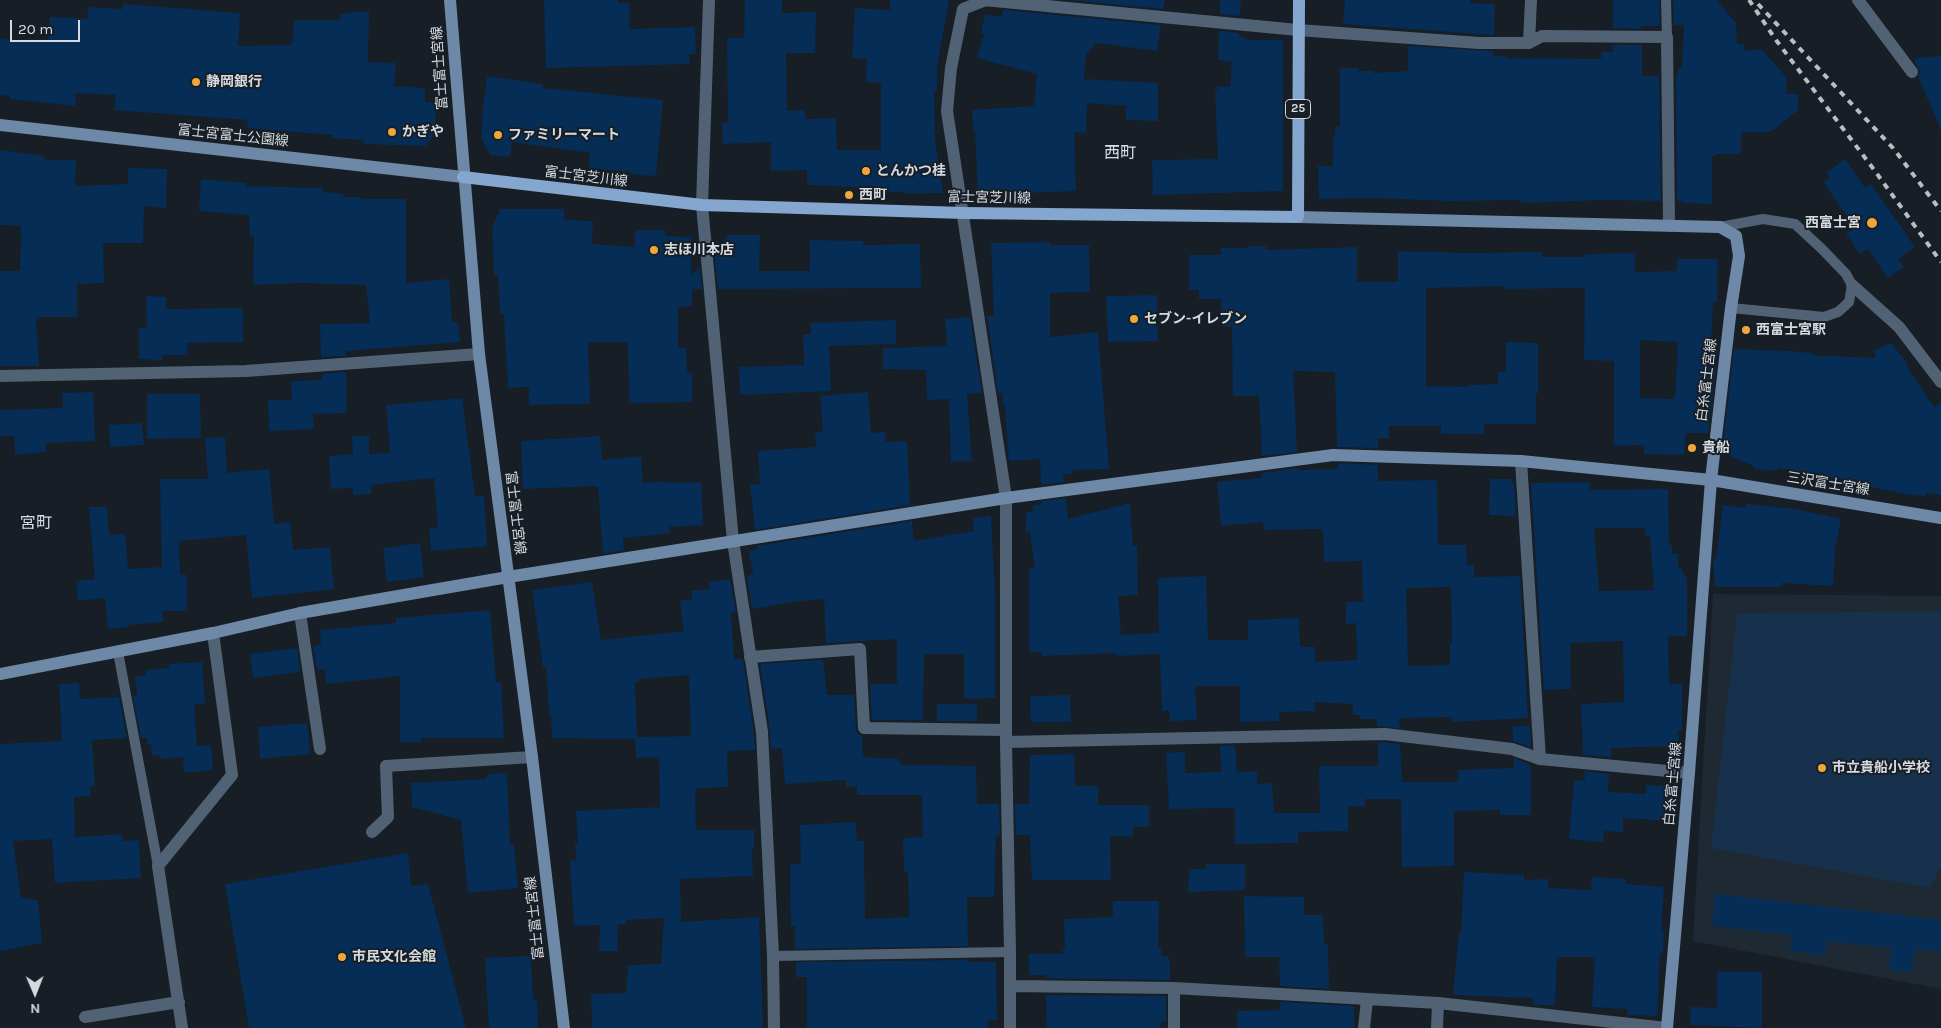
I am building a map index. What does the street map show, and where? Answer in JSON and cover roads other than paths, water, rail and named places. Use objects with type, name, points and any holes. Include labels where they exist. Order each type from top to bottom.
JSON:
[{"type":"main road","name":"富士富士宮線","points":[[450,0],[463,178],[479,354],[532,757],[564,1028]]},
{"type":"main road","name":"25","points":[[1298,217],[1298,30],[1300,0]]},
{"type":"main road","name":"富士宮富士公園線","points":[[0,125],[463,178]]},
{"type":"main road","name":"富士宮芝川線","points":[[463,178],[702,206],[964,213],[1298,217]]},
{"type":"main road","points":[[1298,217],[1720,227]]},
{"type":"main road","name":"白糸富士宮線","points":[[1667,1028],[1689,773],[1710,480],[1739,256],[1736,236],[1720,227]]},
{"type":"main road","name":"三沢富士宮線","points":[[0,674],[213,633],[300,613],[508,577],[1006,498],[1333,456],[1521,461],[1710,480],[1941,518]]},
{"type":"street","points":[[709,0],[702,206],[734,541],[762,732],[773,956],[774,1028]]},
{"type":"street","points":[[1010,1028],[1011,986],[1006,736],[1006,498],[947,111],[951,68],[962,9],[985,0],[1298,30],[1479,43],[1529,44],[1542,36],[1667,37],[1669,226]]},
{"type":"street","points":[[1529,44],[1532,0]]},
{"type":"street","points":[[1858,0],[1912,72]]},
{"type":"street","points":[[1852,285],[1899,328],[1941,382]]},
{"type":"street","points":[[0,376],[246,371],[479,354]]},
{"type":"street","points":[[1521,461],[1540,759]]},
{"type":"street","points":[[300,613],[320,749]]},
{"type":"street","points":[[182,1028],[158,866],[232,775],[213,633]]},
{"type":"street","points":[[750,656],[860,649],[864,728],[1006,736],[1385,734],[1512,749],[1540,759],[1689,773]]},
{"type":"street","points":[[372,832],[388,817],[386,766],[532,757]]},
{"type":"street","points":[[1011,986],[1174,988],[1438,1003],[1555,1022],[1667,1028]]},
{"type":"street","points":[[1174,988],[1174,1028]]},
{"type":"street","points":[[1364,1028],[1367,999]]},
{"type":"street","points":[[85,1017],[179,1002]]},
{"type":"street","points":[[1437,1028],[1438,1003]]},
{"type":"lane","points":[[1666,0],[1667,37]]},
{"type":"lane","points":[[1720,227],[1763,220],[1795,224],[1846,274],[1852,285],[1849,302],[1838,312],[1824,317],[1731,308]]},
{"type":"lane","points":[[118,652],[158,866]]},
{"type":"lane","points":[[773,956],[1010,952]]},
{"type":"railway","points":[[1749,0],[1776,40],[1941,262]]},
{"type":"railway","points":[[1758,4],[1893,148],[1941,211]]},
{"type":"place","name":"静岡銀行","points":[[196,82]]},
{"type":"place","name":"かぎや","points":[[392,132]]},
{"type":"place","name":"ファミリーマート","points":[[498,135]]},
{"type":"place","name":"とんかつ桂","points":[[866,171]]},
{"type":"place","name":"西町","points":[[849,195]]},
{"type":"place","name":"西富士宮","points":[[1872,223]]},
{"type":"place","name":"志ほ川本店","points":[[654,250]]},
{"type":"place","name":"セブン-イレブン","points":[[1134,319]]},
{"type":"place","name":"西富士宮駅","points":[[1746,330]]},
{"type":"place","name":"貴船","points":[[1692,448]]},
{"type":"place","name":"市立貴船小学校","points":[[1822,768]]},
{"type":"place","name":"市民文化会館","points":[[342,957]]},
{"type":"district","name":"西町","points":[[1120,153]]},
{"type":"district","name":"宮町","points":[[36,523]]}]
